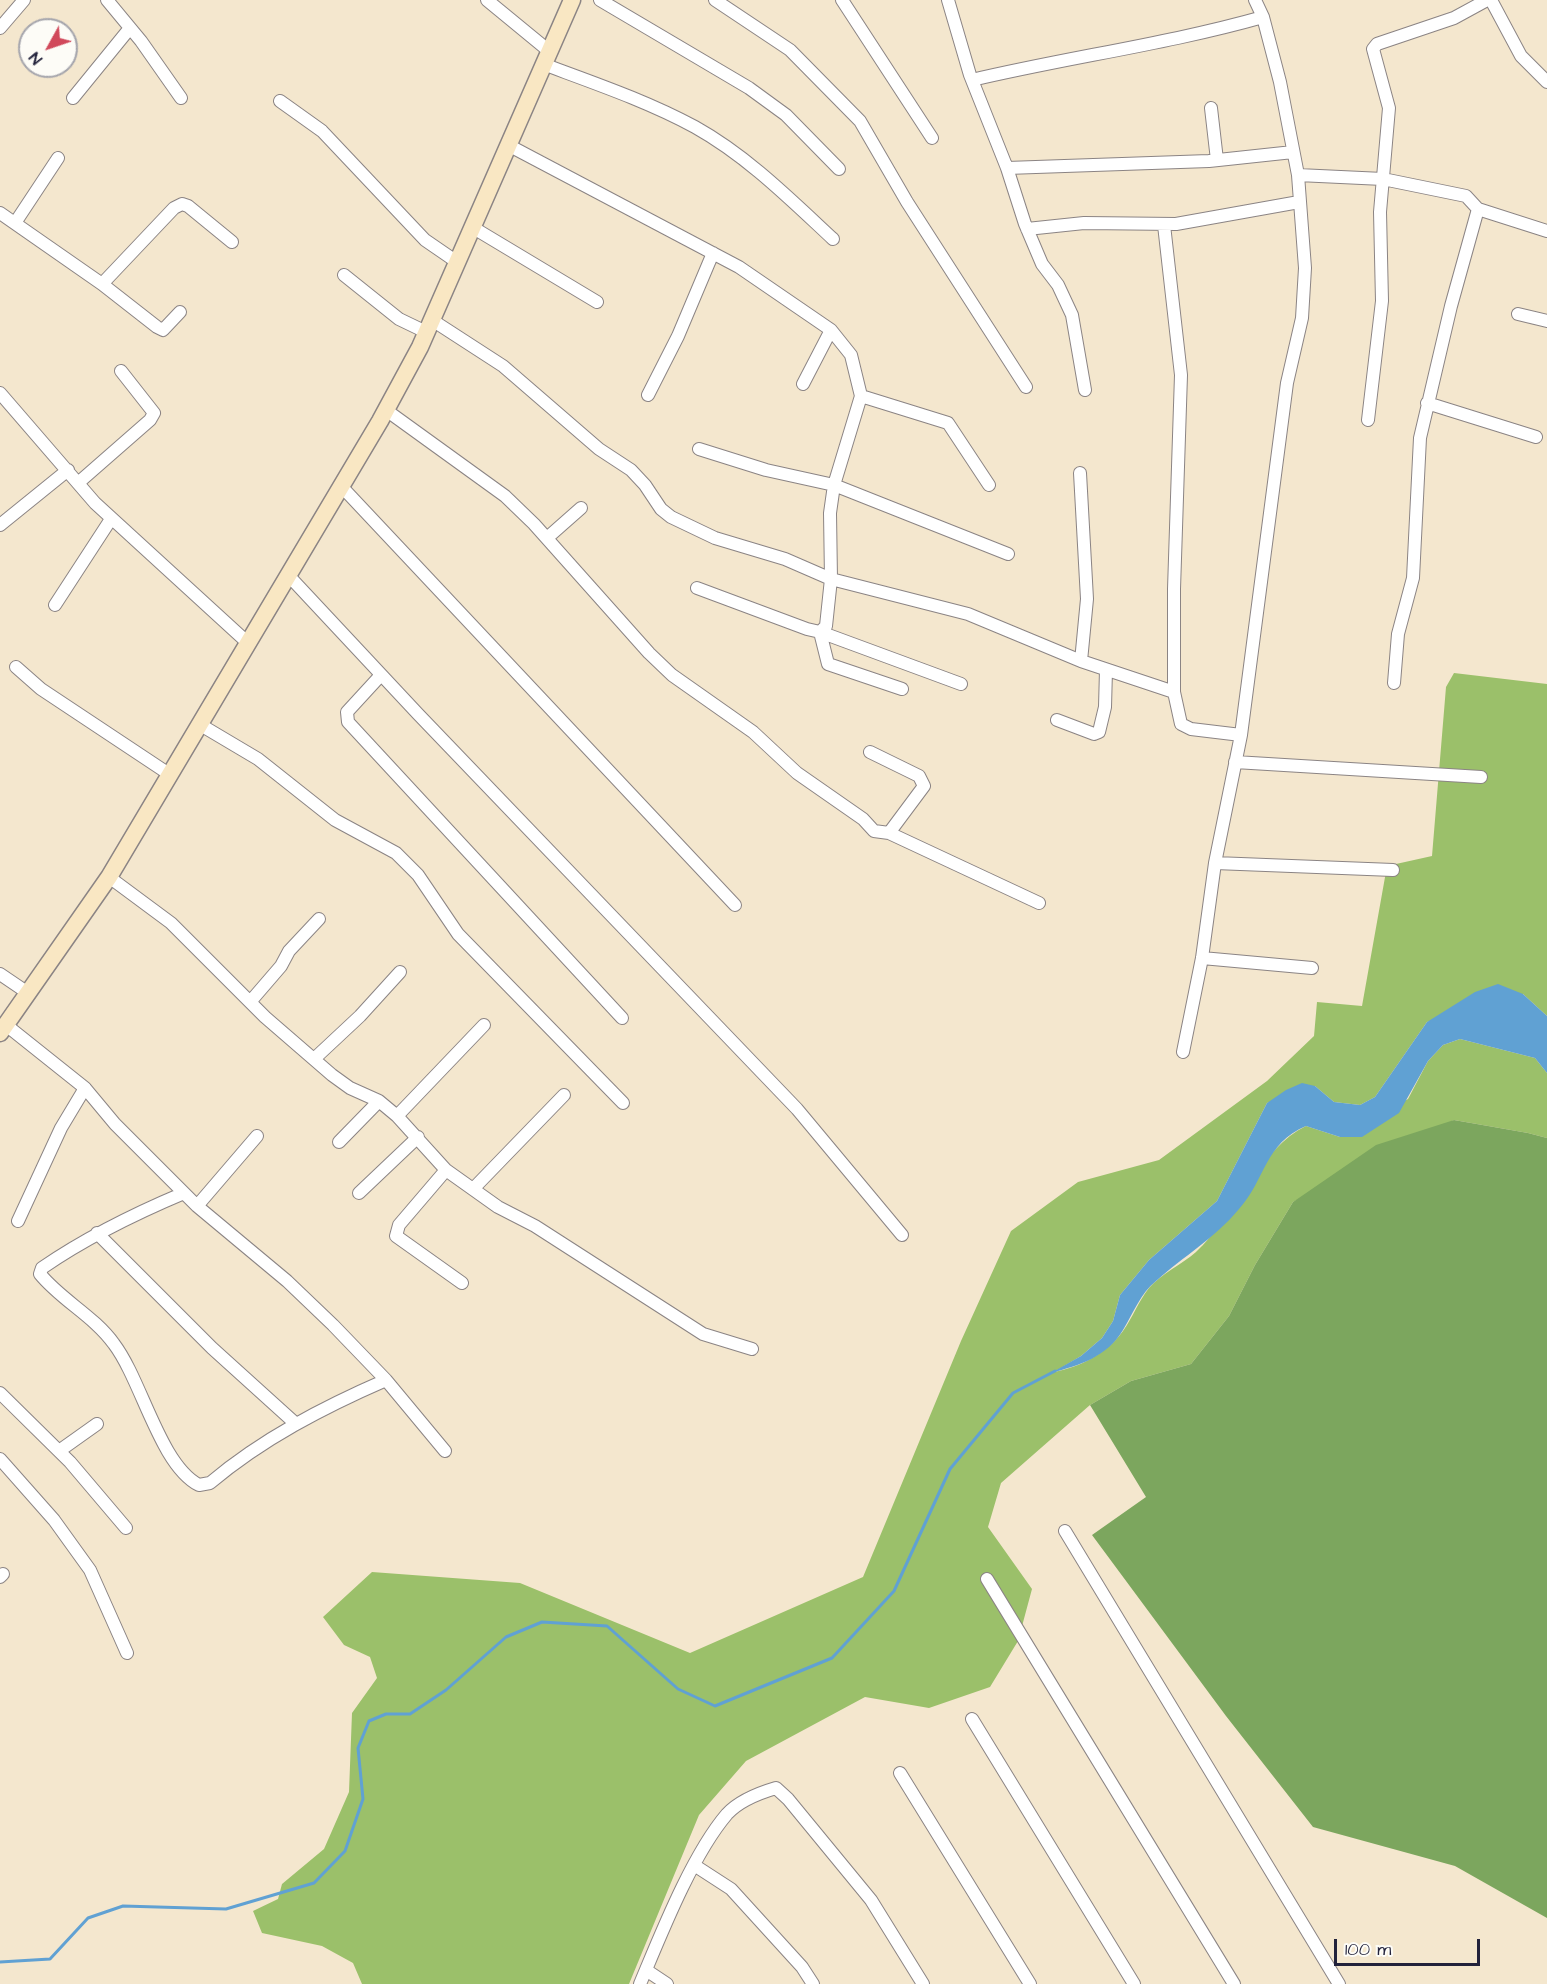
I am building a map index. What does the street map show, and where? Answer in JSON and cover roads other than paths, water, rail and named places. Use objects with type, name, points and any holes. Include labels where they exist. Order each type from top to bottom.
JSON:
[{"type":"street","points":[[0,28],[24,0]]},
{"type":"street","points":[[107,0],[181,98]]},
{"type":"street","points":[[487,0],[546,58],[695,127],[778,187],[832,239]]},
{"type":"street","points":[[445,1451],[386,1380],[287,1281],[196,1206],[115,1124],[85,1088],[3,1029],[109,877],[386,410],[429,326],[572,0]]},
{"type":"street","points":[[600,0],[749,88],[786,115],[839,169]]},
{"type":"street","points":[[715,0],[790,50],[860,121],[907,202],[1026,387]]},
{"type":"street","points":[[842,0],[932,138]]},
{"type":"street","points":[[948,0],[972,80],[1007,168],[1027,229],[1042,264],[1058,285],[1072,315],[1085,390]]},
{"type":"street","points":[[1183,1052],[1202,958],[1215,863],[1241,735],[1287,383],[1302,318],[1305,268],[1298,175],[1280,82],[1263,17],[1256,0]]},
{"type":"street","points":[[1368,420],[1382,301],[1380,212],[1389,108],[1373,49],[1377,44],[1454,18],[1487,0]]},
{"type":"street","points":[[1491,0],[1521,57],[1547,82]]},
{"type":"street","points":[[972,80],[1200,34],[1263,17]]},
{"type":"street","points":[[73,98],[130,28]]},
{"type":"street","points":[[280,101],[322,131],[425,240],[457,262]]},
{"type":"street","points":[[1211,108],[1217,160]]},
{"type":"street","points":[[508,146],[739,267],[831,330],[851,355],[861,396],[834,485],[831,513],[831,579],[826,626],[820,632]]},
{"type":"street","points":[[1007,168],[1217,160],[1293,152]]},
{"type":"street","points":[[15,223],[58,158]]},
{"type":"street","points":[[1298,175],[1383,179],[1466,196],[1478,209],[1547,231]]},
{"type":"street","points":[[1027,229],[1084,223],[1164,225],[1299,202]]},
{"type":"street","points":[[102,284],[174,208],[182,204],[188,206],[232,242]]},
{"type":"street","points":[[1394,683],[1398,634],[1413,578],[1420,438],[1427,403],[1478,209]]},
{"type":"street","points":[[0,213],[163,330],[180,312]]},
{"type":"street","points":[[1164,225],[1180,375],[1174,589],[1174,692],[1181,724],[1191,729],[1241,735]]},
{"type":"street","points":[[472,227],[597,302]]},
{"type":"street","points":[[648,395],[678,336],[713,253]]},
{"type":"street","points":[[344,275],[399,319],[429,326],[503,366],[599,449],[631,470],[645,484],[661,509],[671,517],[715,538],[785,559],[831,579],[968,614],[1081,661],[1174,692]]},
{"type":"street","points":[[1518,314],[1547,321]]},
{"type":"street","points":[[803,384],[831,330]]},
{"type":"street","points":[[78,483],[150,420],[154,413],[121,371]]},
{"type":"street","points":[[0,394],[111,519],[248,643]]},
{"type":"street","points":[[861,396],[948,423],[989,485]]},
{"type":"street","points":[[1427,403],[1536,437]]},
{"type":"street","points":[[386,410],[505,496],[547,538],[649,653],[672,675],[753,732],[798,773],[863,819],[874,831],[889,833],[1039,903]]},
{"type":"street","points":[[699,449],[766,470],[834,485],[1008,554]]},
{"type":"street","points":[[0,525],[68,470]]},
{"type":"street","points":[[1080,473],[1087,599],[1081,661]]},
{"type":"street","points":[[342,487],[735,905]]},
{"type":"street","points":[[547,538],[581,508]]},
{"type":"street","points":[[55,605],[111,519]]},
{"type":"street","points":[[289,576],[797,1109],[902,1235]]},
{"type":"street","points":[[697,588],[961,684]]},
{"type":"street","points":[[820,632],[828,664],[902,689]]},
{"type":"street","points":[[16,667],[41,689],[169,774]]},
{"type":"street","points":[[1057,720],[1094,734],[1099,732],[1105,707],[1106,670]]},
{"type":"street","points":[[381,675],[347,712],[348,722],[622,1018]]},
{"type":"street","points":[[200,724],[258,759],[335,820],[396,853],[418,876],[466,942],[623,1103]]},
{"type":"street","points":[[870,752],[919,776],[924,782],[924,786],[889,833]]},
{"type":"street","points":[[1236,762],[1481,777]]},
{"type":"street","points":[[1215,863],[1393,870]]},
{"type":"street","points":[[109,877],[171,923],[250,1002],[314,1059],[350,1088],[378,1101],[397,1116],[446,1170],[703,1334],[752,1349]]},
{"type":"street","points":[[250,1002],[281,966],[289,951],[319,919]]},
{"type":"street","points":[[1202,958],[1312,968]]},
{"type":"street","points":[[314,1059],[360,1016],[400,972]]},
{"type":"street","points":[[0,974],[28,993]]},
{"type":"street","points":[[397,1116],[484,1025]]},
{"type":"street","points":[[18,1221],[61,1128],[85,1088]]},
{"type":"street","points":[[473,1189],[564,1095]]},
{"type":"street","points":[[339,1142],[378,1101]]},
{"type":"street","points":[[196,1206],[257,1136]]},
{"type":"street","points":[[359,1193],[418,1137]]},
{"type":"street","points":[[446,1170],[399,1225],[396,1236],[462,1283]]},
{"type":"street","points":[[184,1193],[129,1216],[98,1233],[42,1268],[40,1274],[114,1343],[128,1366],[169,1452],[188,1480],[199,1485],[210,1482],[296,1424],[347,1397],[386,1380]]},
{"type":"street","points":[[98,1233],[212,1348],[296,1424]]},
{"type":"street","points":[[0,1393],[59,1451],[126,1528]]},
{"type":"street","points":[[59,1451],[97,1424]]},
{"type":"street","points":[[0,1459],[54,1520],[90,1570],[127,1653]]},
{"type":"street","points":[[1065,1531],[1339,1984]]},
{"type":"street","points":[[987,1579],[1234,1984]]},
{"type":"street","points":[[972,1719],[1134,1984]]},
{"type":"street","points":[[900,1773],[1030,1984]]},
{"type":"street","points":[[640,1984],[694,1865],[728,1813],[758,1793],[776,1788],[788,1799],[871,1900],[923,1984]]},
{"type":"street","points":[[694,1865],[731,1889],[802,1967],[813,1984]]},
{"type":"street","points":[[646,1970],[667,1984]]},
{"type":"water","points":[[1498,984],[1523,994],[1547,1016],[1547,1073],[1535,1058],[1460,1039],[1443,1045],[1428,1061],[1399,1113],[1362,1137],[1340,1137],[1306,1126],[1292,1134],[1273,1152],[1248,1198],[1239,1209],[1210,1238],[1150,1286],[1141,1297],[1117,1339],[1109,1347],[1092,1359],[1051,1373],[1081,1356],[1102,1338],[1113,1321],[1120,1295],[1149,1260],[1217,1201],[1267,1103],[1286,1090],[1302,1083],[1315,1086],[1334,1102],[1360,1105],[1375,1097],[1427,1022],[1475,992]]},
{"type":"waterway","points":[[0,1962],[50,1959],[88,1918],[123,1906],[226,1909],[314,1883],[345,1851],[363,1799],[358,1748],[369,1721],[386,1714],[410,1714],[446,1690],[506,1637],[542,1622],[607,1626],[678,1689],[715,1706],[832,1658],[894,1591],[950,1469],[1013,1393],[1055,1371]]}]
